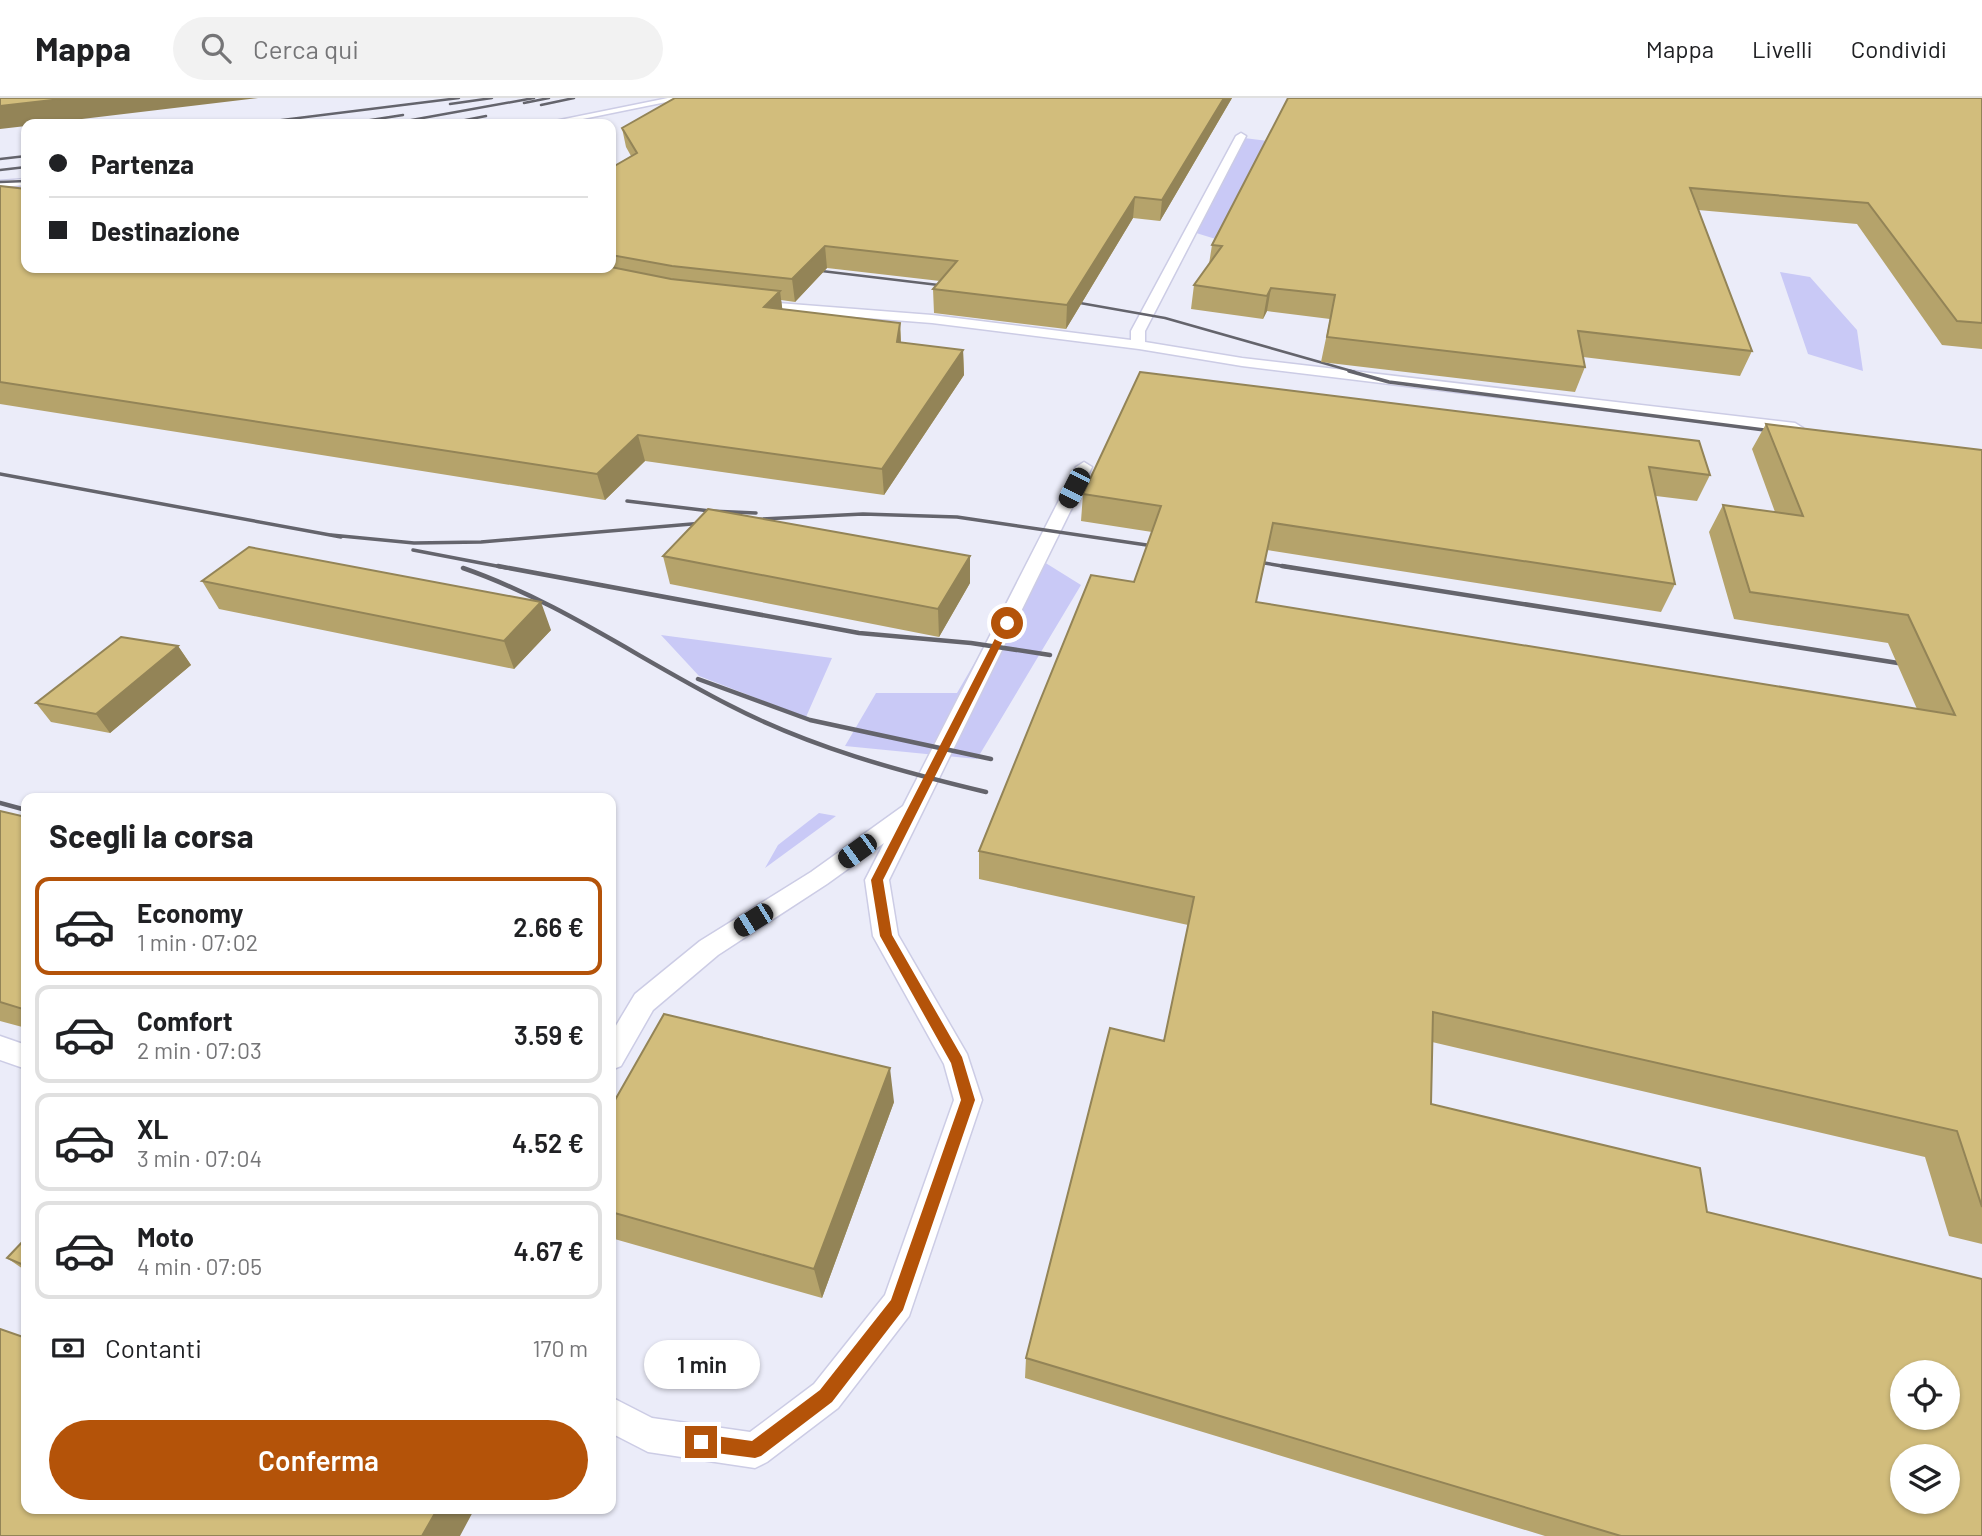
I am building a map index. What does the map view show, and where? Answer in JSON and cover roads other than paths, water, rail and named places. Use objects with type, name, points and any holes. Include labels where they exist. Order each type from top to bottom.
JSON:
[{"type":"lane","points":[[571,119],[682,98]]},
{"type":"lane","points":[[1139,345],[1138,331],[1241,136]]},
{"type":"lane","points":[[0,184],[21,182]]},
{"type":"lane","points":[[738,303],[932,319],[1139,345],[1242,362],[1808,430]]},
{"type":"lane","points":[[616,1417],[648,1435],[755,1450],[826,1396],[898,1304],[968,1100],[957,1062],[886,936],[877,880],[1084,467]]},
{"type":"lane","points":[[616,1050],[644,1002],[709,948],[819,878],[912,810]]},
{"type":"lane","points":[[0,1048],[21,1054]]},
{"type":"railway","points":[[290,119],[459,98]]},
{"type":"railway","points":[[450,104],[492,98]]},
{"type":"railway","points":[[417,119],[534,98]]},
{"type":"railway","points":[[524,103],[549,98]]},
{"type":"railway","points":[[541,105],[574,98]]},
{"type":"railway","points":[[377,119],[403,115]]},
{"type":"railway","points":[[471,119],[486,116]]},
{"type":"railway","points":[[0,159],[21,157]]},
{"type":"railway","points":[[0,170],[21,168]]},
{"type":"railway","points":[[0,182],[21,181]]},
{"type":"railway","points":[[805,269],[955,287]]},
{"type":"railway","points":[[1063,300],[1165,318],[1355,372]]},
{"type":"railway","points":[[1349,371],[1389,382],[1780,432]]},
{"type":"railway","points":[[0,474],[341,537]]},
{"type":"railway","points":[[627,501],[710,511],[756,513]]},
{"type":"railway","points":[[742,520],[863,514],[957,517],[1167,548]]},
{"type":"railway","points":[[331,535],[414,543],[481,542],[715,522]]},
{"type":"railway","points":[[413,550],[507,568]]},
{"type":"railway","points":[[1246,560],[1282,566]]},
{"type":"railway","points":[[498,566],[859,633],[971,643],[1050,655]]},
{"type":"railway","points":[[1282,566],[1917,666]]},
{"type":"railway","points":[[1282,566],[1294,568]]},
{"type":"railway","points":[[463,568],[532,597],[760,720],[887,766],[986,792]]},
{"type":"railway","points":[[698,679],[810,720],[991,759]]},
{"type":"railway","points":[[0,803],[21,809]]}]
